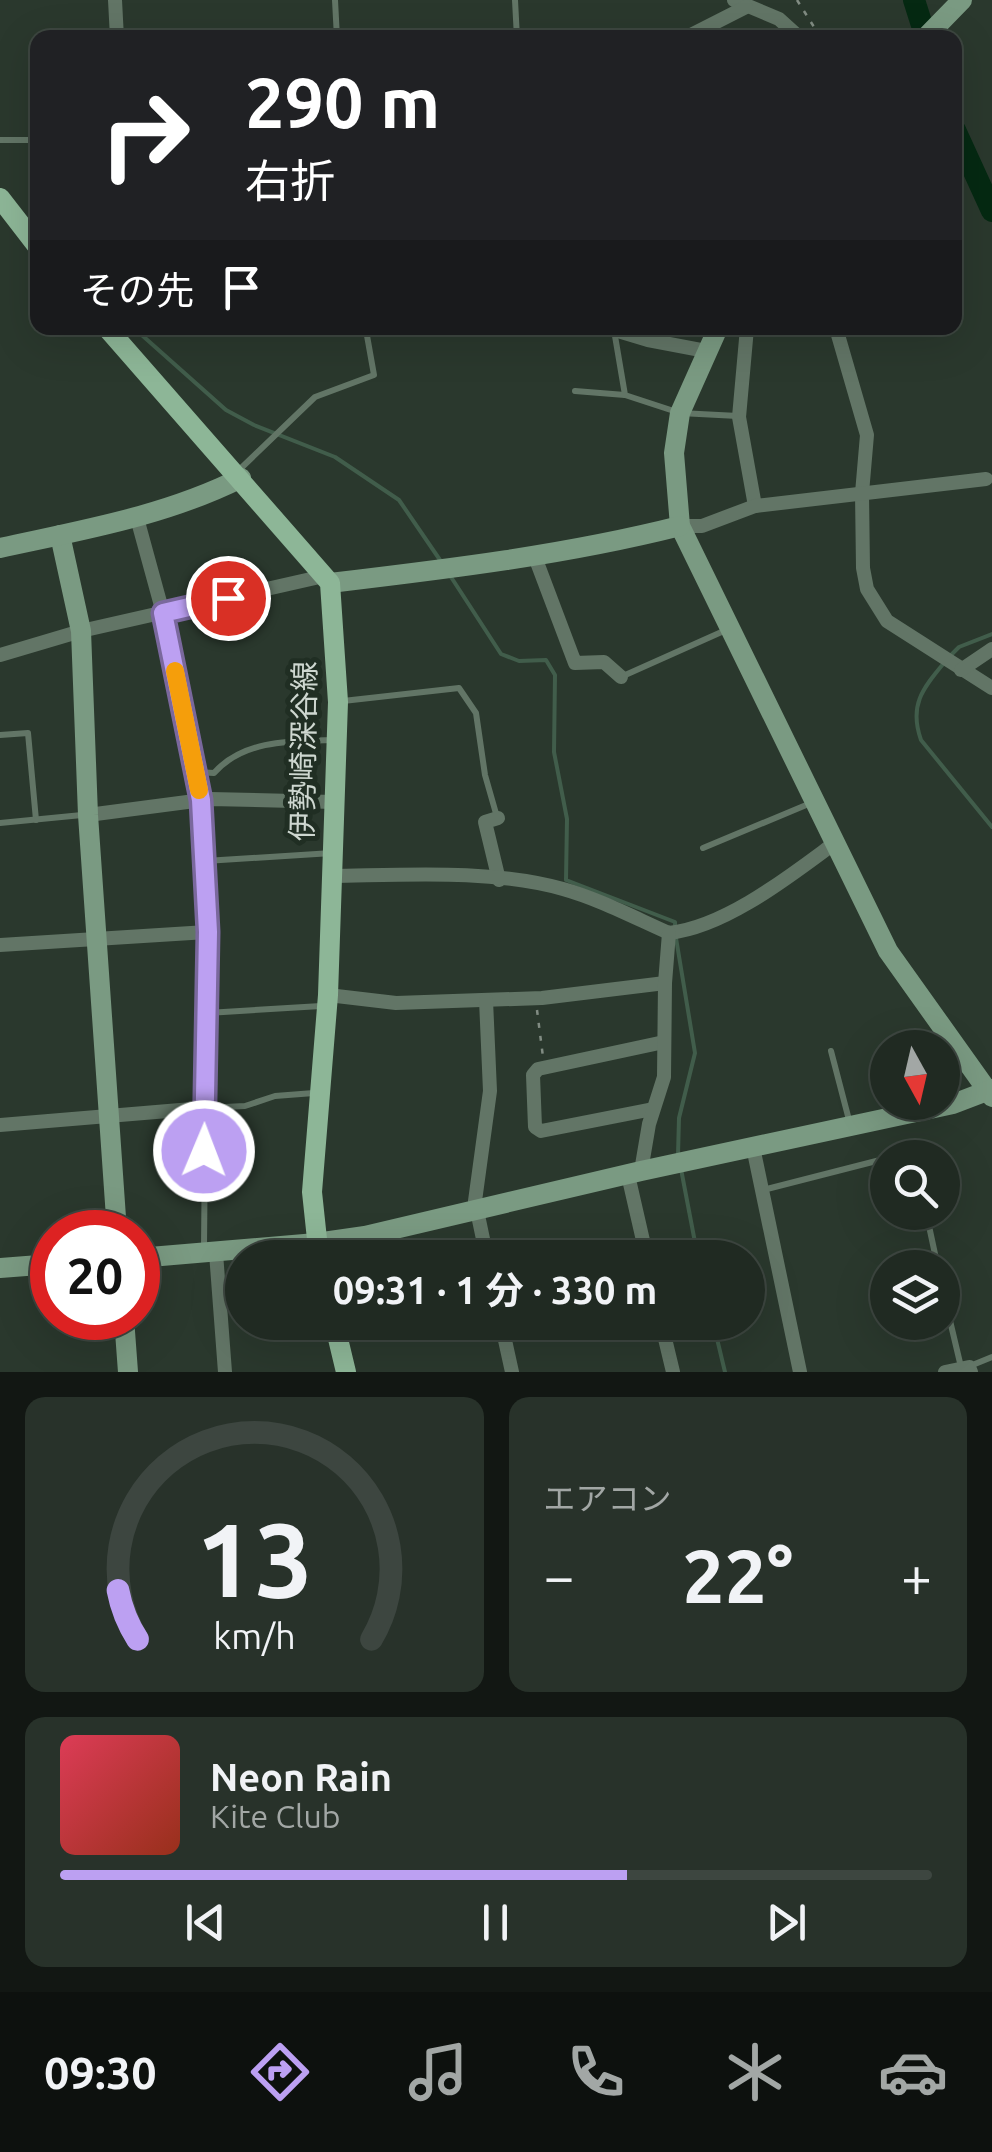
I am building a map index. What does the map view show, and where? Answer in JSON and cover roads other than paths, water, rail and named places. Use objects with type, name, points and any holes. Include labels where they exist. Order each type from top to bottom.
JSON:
[{"type":"main road","points":[[0,198],[30,237]]},
{"type":"main road","points":[[113,335],[327,580]]},
{"type":"main road","name":"伊勢崎深谷線","points":[[316,1240],[312,1192],[328,1000],[338,702],[327,580]]},
{"type":"main road","points":[[338,1340],[346,1372]]},
{"type":"street","points":[[115,0],[117,30]]},
{"type":"street","points":[[933,30],[962,0]]},
{"type":"street","points":[[698,30],[740,4],[779,20],[791,30]]},
{"type":"street","points":[[125,335],[126,350]]},
{"type":"street","points":[[637,335],[706,351]]},
{"type":"street","points":[[357,1240],[634,1173],[953,1104],[990,1092],[903,975],[680,526],[674,454],[680,413],[714,335]]},
{"type":"street","points":[[746,335],[739,416],[756,506]]},
{"type":"street","points":[[838,335],[867,436],[862,493],[867,588],[888,621],[992,688]]},
{"type":"street","points":[[0,548],[137,518],[208,495],[239,476]]},
{"type":"street","points":[[0,655],[80,632],[327,580],[536,557],[600,546],[680,526],[702,526],[756,506],[986,480]]},
{"type":"street","points":[[0,946],[208,932],[201,800],[163,613],[137,518]]},
{"type":"street","points":[[60,535],[80,632],[88,815],[115,1210]]},
{"type":"street","points":[[536,557],[575,664],[604,662],[621,678]]},
{"type":"street","points":[[961,670],[992,649]]},
{"type":"street","points":[[88,815],[201,800],[334,802]]},
{"type":"street","points":[[498,818],[485,822],[499,880]]},
{"type":"street","points":[[332,876],[435,875],[527,881],[565,889],[670,933],[725,914],[778,884],[836,842]]},
{"type":"street","points":[[643,1240],[634,1173],[664,1077],[670,933]]},
{"type":"street","points":[[328,1000],[396,1003],[535,998],[665,983]]},
{"type":"street","points":[[483,1240],[477,1210],[490,1091],[486,1000]]},
{"type":"street","points":[[654,1109],[541,1130],[536,1126],[533,1076],[544,1068],[664,1042]]},
{"type":"street","points":[[0,1124],[204,1108]]},
{"type":"street","points":[[753,1147],[800,1372]]},
{"type":"street","points":[[210,1253],[225,1372]]},
{"type":"street","points":[[160,1256],[225,1253]]},
{"type":"street","points":[[0,1268],[30,1266]]},
{"type":"street","points":[[126,1340],[128,1372]]},
{"type":"street","points":[[505,1340],[512,1372]]},
{"type":"street","points":[[666,1340],[673,1372]]},
{"type":"street","points":[[945,1372],[967,1369]]},
{"type":"lane","points":[[335,0],[337,30]]},
{"type":"lane","points":[[515,0],[517,30]]},
{"type":"lane","points":[[0,140],[30,140]]},
{"type":"lane","points":[[239,476],[315,397],[374,375],[371,335]]},
{"type":"lane","points":[[612,335],[625,395]]},
{"type":"lane","points":[[575,391],[625,395],[680,413],[739,416]]},
{"type":"lane","points":[[621,678],[732,627]]},
{"type":"lane","points":[[338,702],[459,688],[476,712],[485,774],[498,818]]},
{"type":"lane","points":[[0,735],[28,733],[36,820]]},
{"type":"lane","points":[[196,772],[214,772],[228,757],[282,741],[336,740]]},
{"type":"lane","points":[[703,848],[816,801]]},
{"type":"lane","points":[[0,823],[88,815]]},
{"type":"lane","points":[[205,861],[333,853]]},
{"type":"lane","points":[[208,932],[204,1108],[210,1253]]},
{"type":"lane","points":[[207,1013],[328,1000]]},
{"type":"lane","points":[[832,1051],[850,1126]]},
{"type":"lane","points":[[204,1108],[245,1106],[275,1096],[320,1094]]},
{"type":"lane","points":[[763,1190],[870,1163]]},
{"type":"lane","points":[[958,1340],[967,1369],[992,1357]]},
{"type":"waterway","points":[[914,0],[923,30]]},
{"type":"waterway","points":[[962,145],[992,211]]},
{"type":"waterway","points":[[142,335],[226,410],[335,457],[399,500],[440,560]]},
{"type":"waterway","points":[[451,577],[501,654],[519,661],[546,660],[555,675],[554,752],[567,819],[566,880],[675,922],[675,929]]},
{"type":"waterway","points":[[950,656],[959,647],[992,634]]},
{"type":"waterway","points":[[944,663],[929,681],[917,708],[921,740],[992,827]]},
{"type":"waterway","points":[[676,938],[695,1053],[679,1118],[678,1155]]},
{"type":"waterway","points":[[681,1169],[695,1240]]},
{"type":"waterway","points":[[717,1340],[725,1372]]}]
